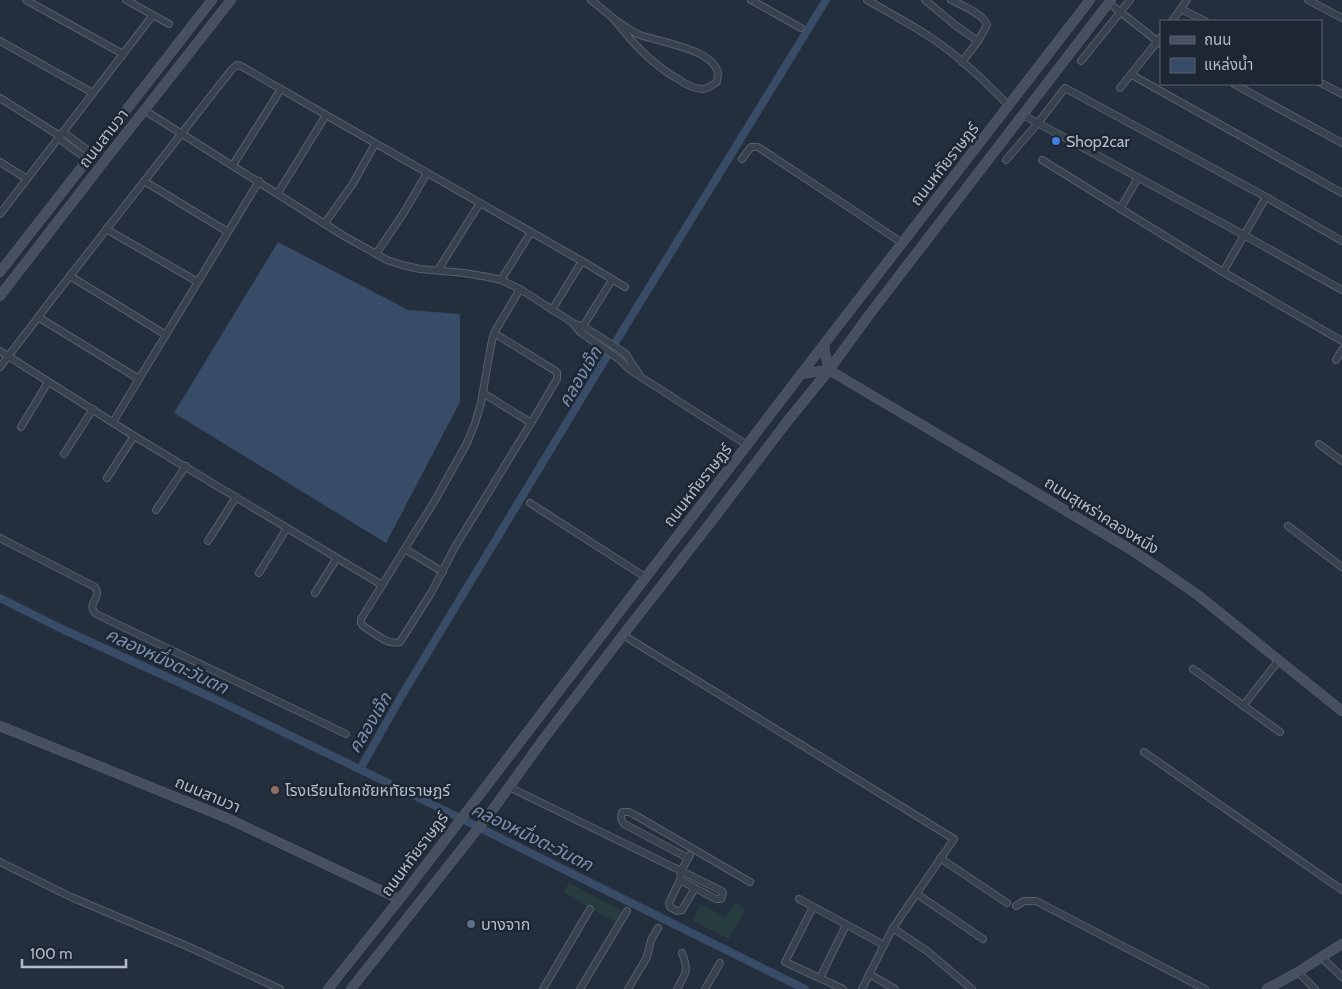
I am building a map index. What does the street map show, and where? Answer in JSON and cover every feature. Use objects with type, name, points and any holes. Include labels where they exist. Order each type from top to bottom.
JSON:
[{"type":"main road","name":"ถนนสามวา","points":[[0,272],[212,0]]},
{"type":"main road","name":"ถนนสามวา","points":[[0,296],[231,0]]},
{"type":"main road","name":"ถนนหทัยราษฎร์","points":[[328,989],[1009,106],[1086,1]]},
{"type":"main road","name":"ถนนหทัยราษฎร์","points":[[351,989],[465,846],[623,635],[829,370],[1110,1]]},
{"type":"main road","points":[[10,259],[22,268]]},
{"type":"main road","points":[[801,374],[829,370],[824,344]]},
{"type":"main road","name":"ถนนสุเหร่าคลองหนึ่ง","points":[[829,370],[1132,551],[1199,596],[1342,711]]},
{"type":"main road","name":"ถนนสามวา","points":[[0,726],[228,818],[399,899]]},
{"type":"main road","points":[[1267,989],[1342,944]]},
{"type":"street","points":[[26,0],[123,54]]},
{"type":"street","points":[[126,0],[168,24]]},
{"type":"street","points":[[591,0],[613,18],[639,34],[700,53],[715,67],[718,74],[717,82],[710,87],[694,88],[668,74],[630,41],[613,18]]},
{"type":"street","points":[[751,0],[801,28]]},
{"type":"street","points":[[867,0],[930,37],[992,88],[1009,106]]},
{"type":"street","points":[[925,0],[978,41]]},
{"type":"street","points":[[951,0],[980,16],[987,25],[978,41],[962,62]]},
{"type":"street","points":[[1081,61],[1130,0]]},
{"type":"street","points":[[1173,20],[1187,0]]},
{"type":"street","points":[[1308,0],[1342,18]]},
{"type":"street","points":[[1110,1],[1120,12],[1160,41],[1120,88]]},
{"type":"street","points":[[1181,9],[1202,20]]},
{"type":"street","points":[[0,214],[153,15]]},
{"type":"street","points":[[0,41],[93,93]]},
{"type":"street","points":[[0,367],[106,229],[237,65],[625,287]]},
{"type":"street","points":[[1132,75],[1342,193]]},
{"type":"street","points":[[1322,83],[1342,94]]},
{"type":"street","points":[[1236,85],[1342,143]]},
{"type":"street","points":[[1006,160],[1065,88],[1266,197],[1342,241]]},
{"type":"street","points":[[233,165],[281,89]]},
{"type":"street","points":[[0,98],[89,156]]},
{"type":"street","points":[[144,110],[387,260],[420,269],[464,273],[501,280],[520,289],[573,324],[606,340],[625,353],[641,377]]},
{"type":"street","points":[[278,193],[326,115]]},
{"type":"street","points":[[1023,115],[1342,290]]},
{"type":"street","points":[[325,223],[352,184],[375,144]]},
{"type":"street","points":[[742,159],[751,147],[758,147],[902,244]]},
{"type":"street","points":[[1042,160],[1223,272],[1342,341]]},
{"type":"street","points":[[0,162],[27,179]]},
{"type":"street","points":[[376,254],[403,214],[427,173]]},
{"type":"street","points":[[1120,209],[1138,178]]},
{"type":"street","points":[[144,181],[228,232]]},
{"type":"street","points":[[113,422],[259,181]]},
{"type":"street","points":[[1223,272],[1266,197]]},
{"type":"street","points":[[438,270],[480,203]]},
{"type":"street","points":[[106,229],[198,282]]},
{"type":"street","points":[[501,280],[531,232]]},
{"type":"street","points":[[552,310],[582,261]]},
{"type":"street","points":[[70,276],[166,335]]},
{"type":"street","points":[[582,329],[612,280]]},
{"type":"street","points":[[494,333],[557,372],[557,379],[400,642],[387,641],[363,626],[361,619],[434,502],[467,443],[475,424],[483,393],[494,333],[520,289]]},
{"type":"street","points":[[38,317],[139,379]]},
{"type":"street","points":[[582,329],[630,370],[747,445]]},
{"type":"street","points":[[1336,360],[1342,350]]},
{"type":"street","points":[[0,351],[134,436],[382,585]]},
{"type":"street","points":[[21,427],[48,382]]},
{"type":"street","points":[[483,393],[531,423]]},
{"type":"street","points":[[64,454],[92,409]]},
{"type":"street","points":[[107,478],[134,436]]},
{"type":"street","points":[[1319,444],[1342,461]]},
{"type":"street","points":[[156,510],[186,466]]},
{"type":"street","points":[[208,541],[236,497]]},
{"type":"street","points":[[530,503],[645,577]]},
{"type":"street","points":[[1288,526],[1342,567]]},
{"type":"street","points":[[259,573],[287,528]]},
{"type":"street","points":[[0,538],[95,587],[98,590],[98,594],[92,611],[96,614],[346,734]]},
{"type":"street","points":[[405,549],[442,572]]},
{"type":"street","points":[[315,592],[337,558]]},
{"type":"street","points":[[623,635],[954,839],[894,928],[862,989]]},
{"type":"street","points":[[1243,706],[1279,660]]},
{"type":"street","points":[[1193,669],[1280,732]]},
{"type":"street","points":[[1144,752],[1342,890]]},
{"type":"street","points":[[509,787],[723,893],[721,898],[716,899],[680,880]]},
{"type":"street","points":[[688,858],[624,824],[620,816],[622,812],[629,812],[750,882]]},
{"type":"street","points":[[694,848],[681,871],[680,880],[669,903],[670,907],[677,911],[684,908],[695,888]]},
{"type":"street","points":[[940,858],[1007,902]]},
{"type":"street","points":[[0,862],[71,897],[280,989]]},
{"type":"street","points":[[917,894],[983,939]]},
{"type":"street","points":[[798,899],[884,945]]},
{"type":"street","points":[[1016,906],[1024,901],[1036,901],[1205,989]]},
{"type":"street","points":[[813,907],[785,962],[843,989]]},
{"type":"street","points":[[543,989],[590,909]]},
{"type":"street","points":[[580,989],[627,911]]},
{"type":"street","points":[[820,978],[846,925]]},
{"type":"street","points":[[628,989],[648,957],[651,940],[658,928]]},
{"type":"street","points":[[894,928],[972,989]]},
{"type":"street","points":[[677,989],[686,971],[686,964],[682,954]]},
{"type":"street","points":[[1321,957],[1342,977]]},
{"type":"street","points":[[705,989],[720,963]]},
{"type":"street","points":[[1298,972],[1315,989]]},
{"type":"street","points":[[869,974],[896,989]]},
{"type":"green space","points":[[569,883],[624,912],[617,923],[563,892]]},
{"type":"green space","points":[[735,902],[746,909],[729,939],[693,921],[700,904],[726,917]]},
{"type":"water","points":[[278,242],[408,310],[460,314],[460,402],[386,543],[174,413]]},
{"type":"waterway","name":"คลองเจ๊ก","points":[[360,769],[402,695],[604,361],[826,0]]},
{"type":"waterway","name":"คลองหนึ่งตะวันตก","points":[[0,598],[62,629],[213,698],[452,814],[805,989]]},
{"type":"place","name":"Shop2car","points":[[1056,141]]},
{"type":"place","name":"โรงเรียนโชคชัยหทัยราษฎร์","points":[[275,790]]},
{"type":"place","name":"บางจาก","points":[[471,924]]}]
